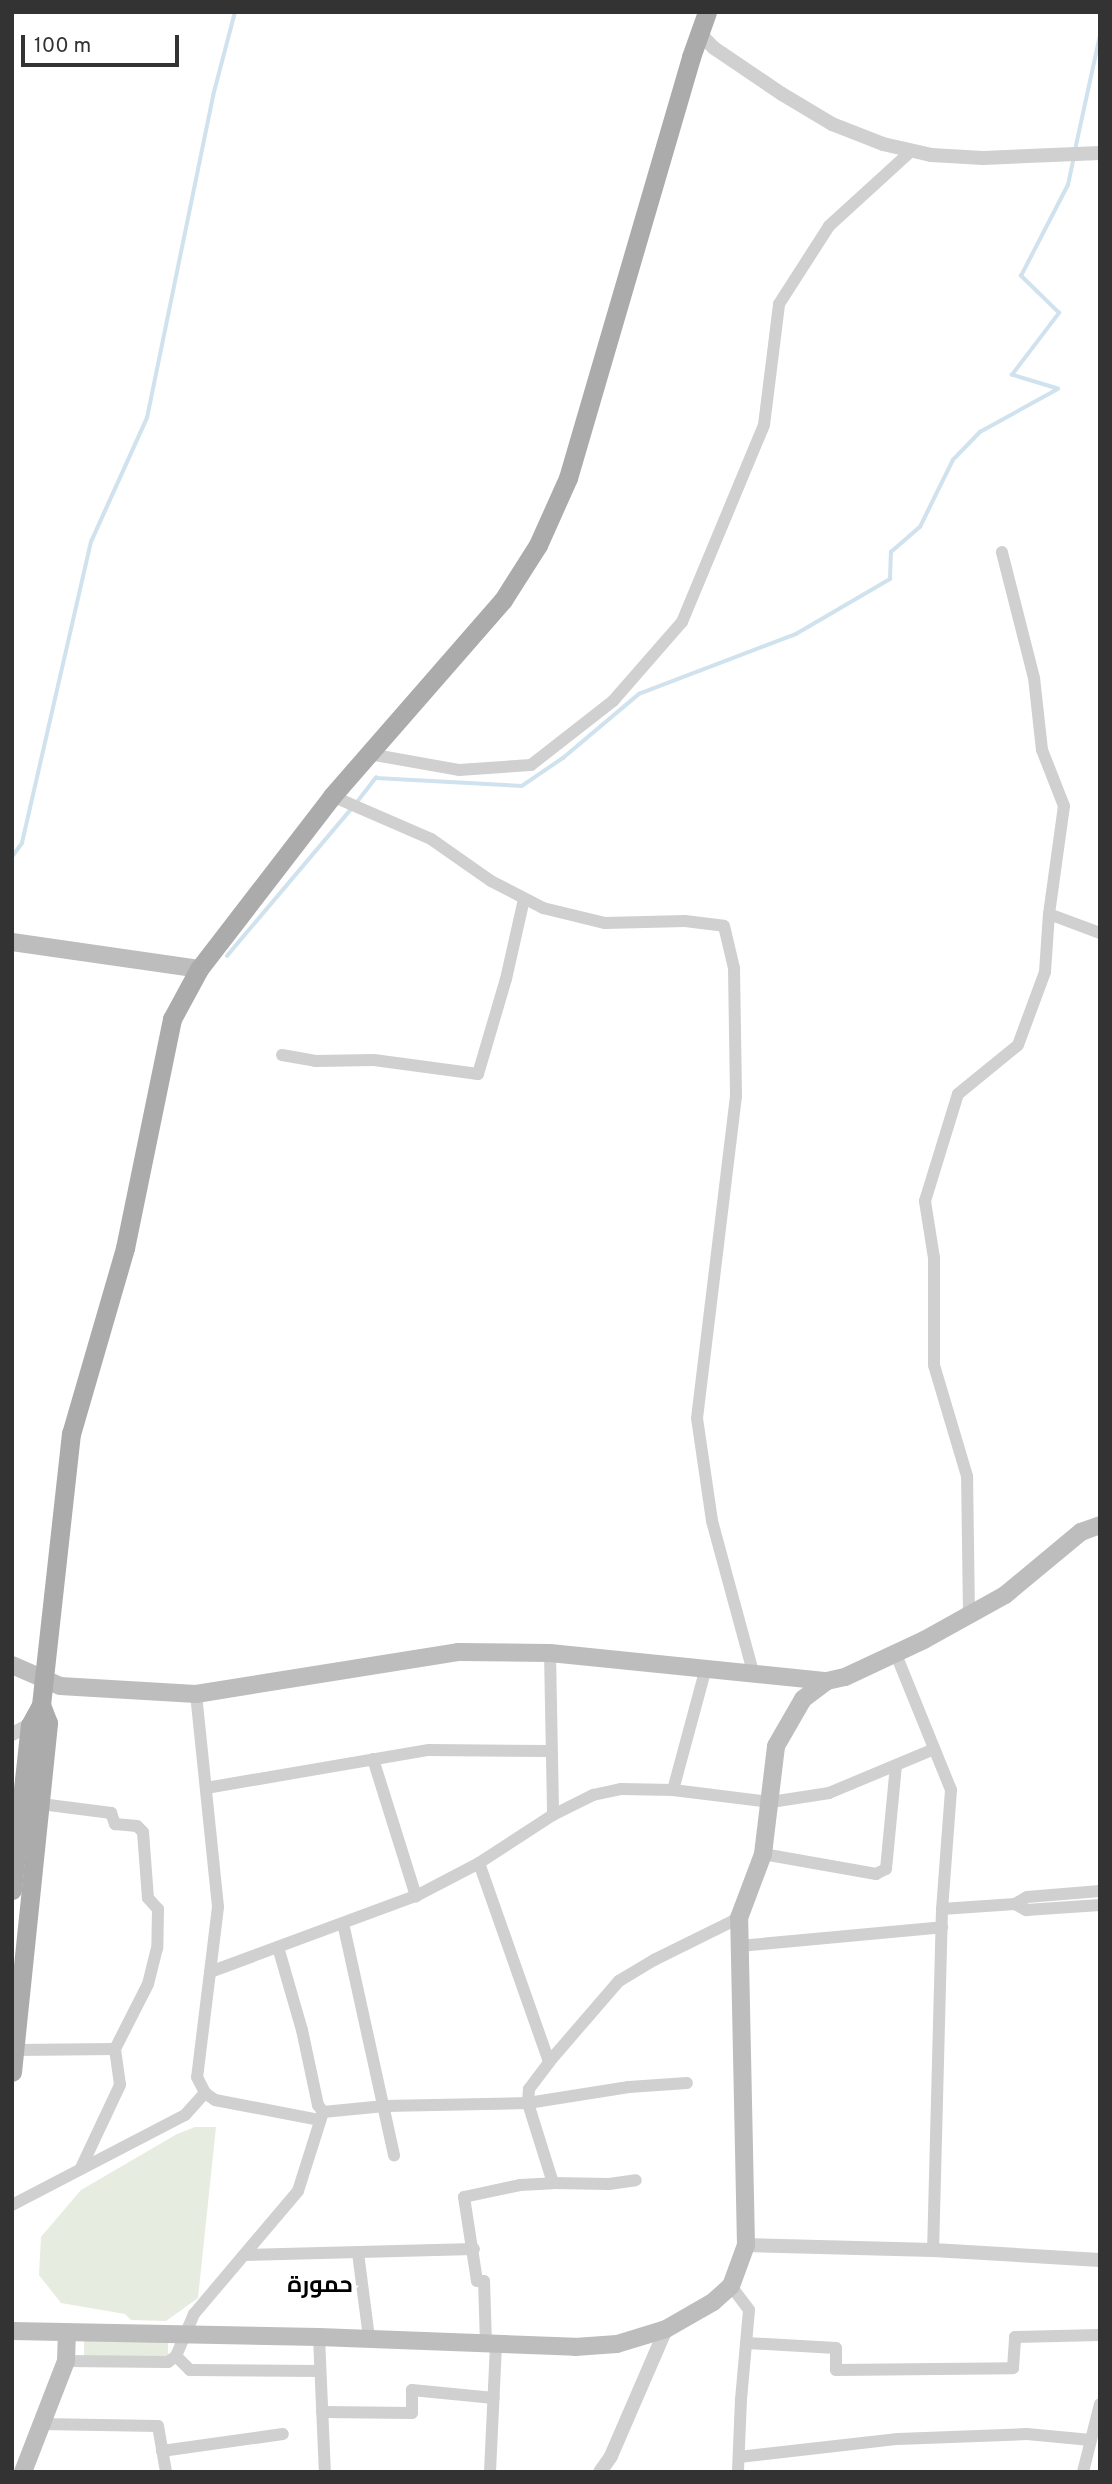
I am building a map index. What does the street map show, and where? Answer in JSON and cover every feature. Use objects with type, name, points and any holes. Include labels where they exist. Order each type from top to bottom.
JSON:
[{"type":"main road","points":[[12,1891],[30,1725],[41,1705],[71,1434],[125,1248],[172,1019],[199,969],[332,796],[503,600],[543,534],[568,478],[703,18]]},
{"type":"main road","points":[[12,942],[199,969]]},
{"type":"main road","points":[[12,1665],[60,1686],[196,1694],[458,1652],[550,1653],[827,1681],[845,1677],[1005,1595],[1081,1532],[1100,1525]]},
{"type":"main road","points":[[12,1674],[43,1678]]},
{"type":"main road","points":[[12,2331],[369,2338],[575,2347],[617,2344],[666,2329],[713,2302],[731,2286],[746,2245],[739,1918],[763,1854],[771,1802],[775,1746],[803,1699],[827,1681]]},
{"type":"main road","points":[[12,2071],[48,1723],[41,1705]]},
{"type":"main road","points":[[23,2472],[66,2361],[66,2333]]},
{"type":"street","points":[[703,18],[714,48],[782,94],[832,124],[910,152],[994,158],[1100,153]]},
{"type":"street","points":[[369,754],[459,770],[531,765],[613,701],[682,622],[764,425],[779,304],[830,226],[910,152]]},
{"type":"street","points":[[970,1615],[967,1476],[934,1365],[934,1258],[925,1201],[958,1094],[1018,1045],[1045,972],[1049,914],[1063,806],[1042,750],[1034,678],[1002,552]]},
{"type":"street","points":[[332,796],[431,839],[491,881],[543,908],[606,923],[685,921],[724,926],[734,968],[736,1096],[697,1418],[712,1521],[753,1672]]},
{"type":"street","points":[[282,1055],[315,1061],[374,1060],[478,1074],[506,979],[524,899]]},
{"type":"street","points":[[1049,914],[1100,933]]},
{"type":"street","points":[[895,1652],[951,1790],[942,1909],[933,2250]]},
{"type":"street","points":[[550,1653],[553,1815]]},
{"type":"street","points":[[673,1790],[706,1668]]},
{"type":"street","points":[[196,1694],[218,1907],[197,2077],[205,2093],[215,2100],[322,2116],[385,2106],[528,2103],[629,2087],[687,2084]]},
{"type":"street","points":[[12,1734],[30,1725]]},
{"type":"street","points":[[210,1972],[416,1896],[479,1863],[553,1815],[593,1795],[621,1789],[673,1790],[771,1802],[829,1794],[934,1749]]},
{"type":"street","points":[[206,1788],[429,1750],[550,1751]]},
{"type":"street","points":[[373,1759],[416,1896]]},
{"type":"street","points":[[763,1854],[876,1874],[886,1869],[896,1765]]},
{"type":"street","points":[[41,1804],[111,1813],[116,1824],[137,1826],[143,1832],[148,1898],[158,1909],[157,1948],[148,1984],[115,2049],[120,2085],[81,2168]]},
{"type":"street","points":[[479,1863],[549,2062]]},
{"type":"street","points":[[942,1909],[1015,1904],[1027,1897],[1100,1891]]},
{"type":"street","points":[[1015,1904],[1026,1910],[1100,1905]]},
{"type":"street","points":[[553,2183],[528,2103],[529,2089],[619,1981],[654,1960],[739,1918]]},
{"type":"street","points":[[343,1923],[394,2155]]},
{"type":"street","points":[[739,1946],[942,1927]]},
{"type":"street","points":[[66,2361],[168,2362],[176,2356],[194,2314],[298,2191],[322,2116],[303,2030],[278,1947]]},
{"type":"street","points":[[15,2050],[115,2049]]},
{"type":"street","points":[[12,2205],[185,2115],[205,2093]]},
{"type":"street","points":[[490,2472],[494,2398],[491,2344],[484,2281],[477,2281],[464,2197],[520,2185],[636,2180]]},
{"type":"street","points":[[746,2245],[933,2250],[1100,2260]]},
{"type":"street","points":[[244,2255],[474,2249]]},
{"type":"street","points":[[358,2253],[369,2338]]},
{"type":"street","points":[[731,2286],[749,2309],[738,2472]]},
{"type":"street","points":[[600,2472],[611,2456],[666,2329]]},
{"type":"street","points":[[747,2343],[836,2348],[836,2370],[1013,2368],[1015,2337],[1100,2335]]},
{"type":"street","points":[[318,2337],[326,2472]]},
{"type":"street","points":[[176,2356],[190,2370],[320,2371]]},
{"type":"street","points":[[322,2412],[412,2413],[412,2390],[494,2398]]},
{"type":"street","points":[[1083,2472],[1100,2404]]},
{"type":"street","points":[[41,2424],[158,2426],[166,2472]]},
{"type":"street","points":[[162,2451],[283,2434]]},
{"type":"street","points":[[739,2458],[898,2439],[1027,2434],[1091,2440]]},
{"type":"shaded area","points":[[195,2127],[216,2127],[198,2298],[166,2321],[131,2320],[125,2314],[61,2303],[39,2275],[41,2237],[81,2190],[177,2134]]},
{"type":"shaded area","points":[[84,2340],[168,2340],[168,2356],[84,2356]]},
{"type":"waterway","points":[[12,857],[22,843],[91,542],[147,418],[213,96],[235,12]]},
{"type":"waterway","points":[[1075,150],[1100,35]]},
{"type":"waterway","points":[[357,802],[376,778],[522,786],[563,758],[639,694],[796,634],[890,579],[891,552],[920,527],[953,460],[980,432],[1058,389],[1012,375],[1059,313],[1021,276],[1068,185],[1074,157]]},
{"type":"waterway","points":[[227,956],[352,808]]},
{"type":"district","name":"حمورة","points":[[320,2287]]}]
